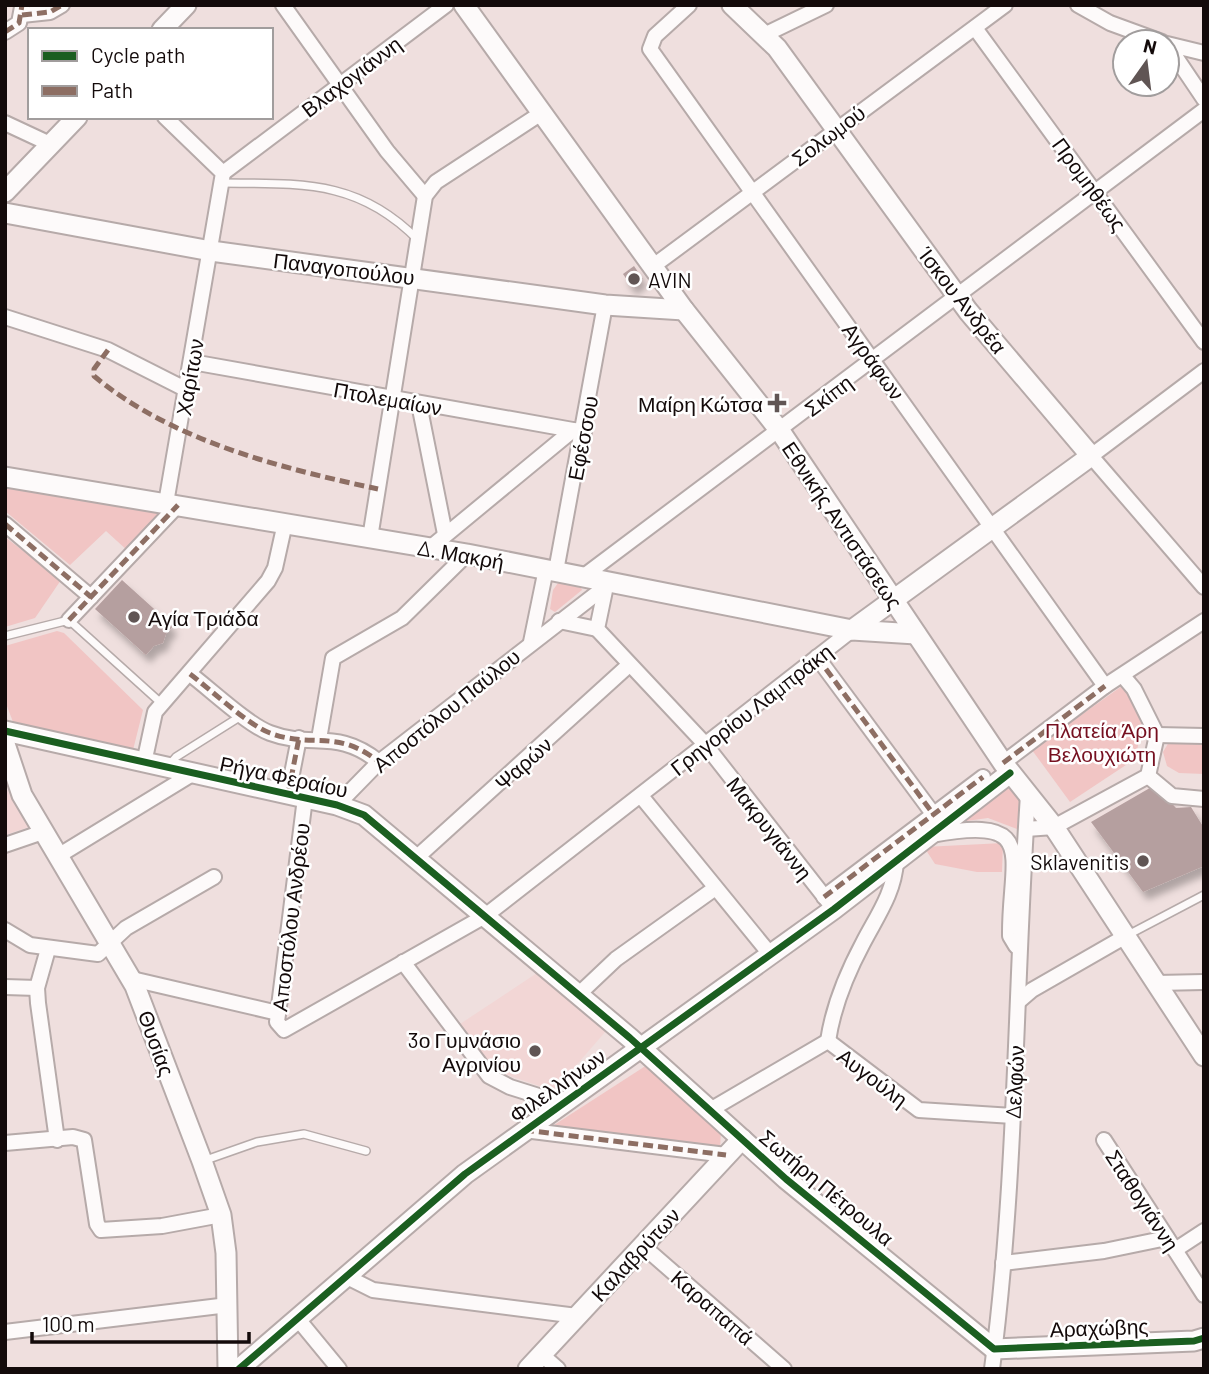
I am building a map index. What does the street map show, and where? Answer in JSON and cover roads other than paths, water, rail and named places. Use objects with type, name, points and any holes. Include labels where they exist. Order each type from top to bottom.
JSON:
[{"type":"street","points":[[5,32],[19,23],[22,10],[50,12],[62,5]]},
{"type":"street","points":[[164,28],[186,5]]},
{"type":"street","points":[[283,5],[387,151],[425,196]]},
{"type":"street","name":"Βλαχογιάννη","points":[[222,178],[340,83],[446,5]]},
{"type":"street","name":"Εθνικής Αντιστάσεως","points":[[464,5],[652,267],[780,431],[1007,768],[1054,827],[1204,1056]]},
{"type":"street","name":"Αγράφων","points":[[690,5],[655,36],[650,49],[1105,686]]},
{"type":"street","name":"Ίσκου Ανδρέα","points":[[732,5],[764,35],[836,128],[958,296],[1204,587]]},
{"type":"street","points":[[764,35],[826,5]]},
{"type":"street","name":"Σολωμού","points":[[652,267],[1005,5]]},
{"type":"street","points":[[1078,5],[1124,28]]},
{"type":"street","name":"Προμηθέως","points":[[975,28],[1204,342]]},
{"type":"street","points":[[1181,47],[1204,53]]},
{"type":"street","points":[[1181,65],[1204,99]]},
{"type":"street","name":"Σκίπη","points":[[584,576],[1204,110]]},
{"type":"street","points":[[370,538],[425,196],[436,182],[540,114]]},
{"type":"street","points":[[5,192],[75,119]]},
{"type":"street","points":[[167,119],[222,178]]},
{"type":"street","points":[[5,123],[50,144]]},
{"type":"street","name":"Χαρίτων","points":[[172,504],[187,390],[222,178]]},
{"type":"street","name":"Παναγοπούλου","points":[[5,213],[211,251],[605,305],[684,310]]},
{"type":"street","name":"Εφέσσου","points":[[531,642],[551,570],[605,305]]},
{"type":"street","points":[[5,317],[108,350],[187,390]]},
{"type":"street","name":"Πτολεμαίων","points":[[192,362],[578,431]]},
{"type":"street","name":"Γρηγορίου Λαμπράκη","points":[[287,1029],[485,916],[852,629],[1204,371]]},
{"type":"street","points":[[419,404],[445,534]]},
{"type":"street","points":[[429,548],[578,431]]},
{"type":"street","name":"Δ. Μακρή","points":[[5,477],[467,554],[584,576],[606,584],[852,629],[916,634]]},
{"type":"street","points":[[69,620],[172,504]]},
{"type":"street","points":[[144,763],[152,720],[161,703],[190,674],[268,581],[275,568],[285,523]]},
{"type":"street","points":[[5,524],[91,597]]},
{"type":"street","points":[[318,739],[333,658],[402,618],[467,554]]},
{"type":"street","points":[[559,621],[597,629],[606,584]]},
{"type":"street","name":"Αποστόλου Παύλου","points":[[337,804],[379,762],[606,584]]},
{"type":"street","points":[[1007,768],[1105,686],[1204,621]]},
{"type":"street","name":"Μακρυγιάννη","points":[[597,629],[704,743],[829,903]]},
{"type":"street","points":[[817,657],[934,815]]},
{"type":"street","name":"Ψαρών","points":[[415,859],[629,665]]},
{"type":"street","points":[[190,674],[272,734],[353,744],[379,762]]},
{"type":"street","points":[[1026,829],[1054,827],[1148,776],[1157,735],[1134,689],[1124,676]]},
{"type":"street","name":"Ρήγα Φεραίου","points":[[5,731],[337,804],[363,815],[641,1048]]},
{"type":"street","points":[[1157,735],[1204,736]]},
{"type":"street","name":"Αποστόλου Ανδρέου","points":[[287,1029],[278,1026],[278,1013],[299,738]]},
{"type":"street","name":"Θυσίας","points":[[5,744],[22,795],[132,979],[221,1214],[228,1306],[228,1369]]},
{"type":"street","name":"Φιλελλήνων","points":[[239,1369],[455,1182],[770,954],[829,903],[896,862],[1007,768]]},
{"type":"street","points":[[58,856],[192,774]]},
{"type":"street","points":[[1148,776],[1172,796],[1204,799]]},
{"type":"street","points":[[829,903],[983,777]]},
{"type":"street","name":"Δελφών","points":[[992,1369],[1003,1264],[1013,1116],[1028,794]]},
{"type":"street","points":[[641,796],[714,889],[770,954]]},
{"type":"street","points":[[923,837],[975,829],[987,829],[1005,836],[1014,856],[1010,936],[1019,950]]},
{"type":"street","points":[[5,845],[43,832]]},
{"type":"street","points":[[828,1041],[839,998],[861,945],[892,888],[896,862]]},
{"type":"street","points":[[5,930],[30,946],[98,954],[126,928],[214,877]]},
{"type":"street","points":[[579,994],[616,960],[714,889]]},
{"type":"street","points":[[1018,1002],[1032,990],[1126,936]]},
{"type":"street","points":[[48,948],[37,988],[39,1026],[57,1140]]},
{"type":"street","points":[[403,962],[489,1076],[510,1087],[561,1103]]},
{"type":"street","points":[[132,979],[278,1013]]},
{"type":"street","points":[[1157,983],[1204,982]]},
{"type":"street","points":[[5,987],[37,988]]},
{"type":"street","name":"Αυγούλη","points":[[710,1110],[828,1041],[919,1110],[1013,1116]]},
{"type":"street","name":"Σωτήρη Πέτρουλα","points":[[641,1048],[838,1222],[994,1349]]},
{"type":"street","points":[[524,1130],[726,1156]]},
{"type":"street","points":[[5,1143],[73,1137],[84,1140],[97,1224],[102,1230],[162,1226],[221,1214]]},
{"type":"street","name":"Καλαβρύτων","points":[[534,1361],[742,1139]]},
{"type":"street","name":"Σταθογιάννη","points":[[1104,1140],[1204,1295]]},
{"type":"street","points":[[1003,1264],[1171,1244],[1204,1231]]},
{"type":"street","name":"Καραπαπά","points":[[643,1246],[784,1369]]},
{"type":"street","points":[[345,1276],[373,1290],[577,1316]]},
{"type":"street","points":[[5,1332],[228,1306]]},
{"type":"street","points":[[298,1318],[339,1369]]},
{"type":"street","name":"Αραχώβης","points":[[994,1349],[1194,1341],[1204,1338]]},
{"type":"street","points":[[534,1361],[558,1369]]},
{"type":"lane","points":[[222,178],[243,183],[302,183],[334,188],[372,203],[419,242]]},
{"type":"lane","points":[[5,636],[69,620],[161,703]]},
{"type":"lane","points":[[168,768],[176,757],[243,715]]},
{"type":"lane","points":[[1126,936],[1204,895]]},
{"type":"lane","points":[[202,1161],[257,1142],[304,1134],[366,1151]]},
{"type":"place","name":"AVIN","points":[[634,279]]},
{"type":"place","name":"Μαίρη Κώτσα","points":[[777,403]]},
{"type":"place","name":"Αγία Τριάδα","points":[[134,617]]},
{"type":"place","name":"Sklavenitis","points":[[1143,861]]},
{"type":"place","name":"3ο Γυμνάσιο Αγρινίου","points":[[535,1051]]},
{"type":"park label","name":"Πλατεία Άρη Βελουχιώτη","points":[[1102,741]]}]
